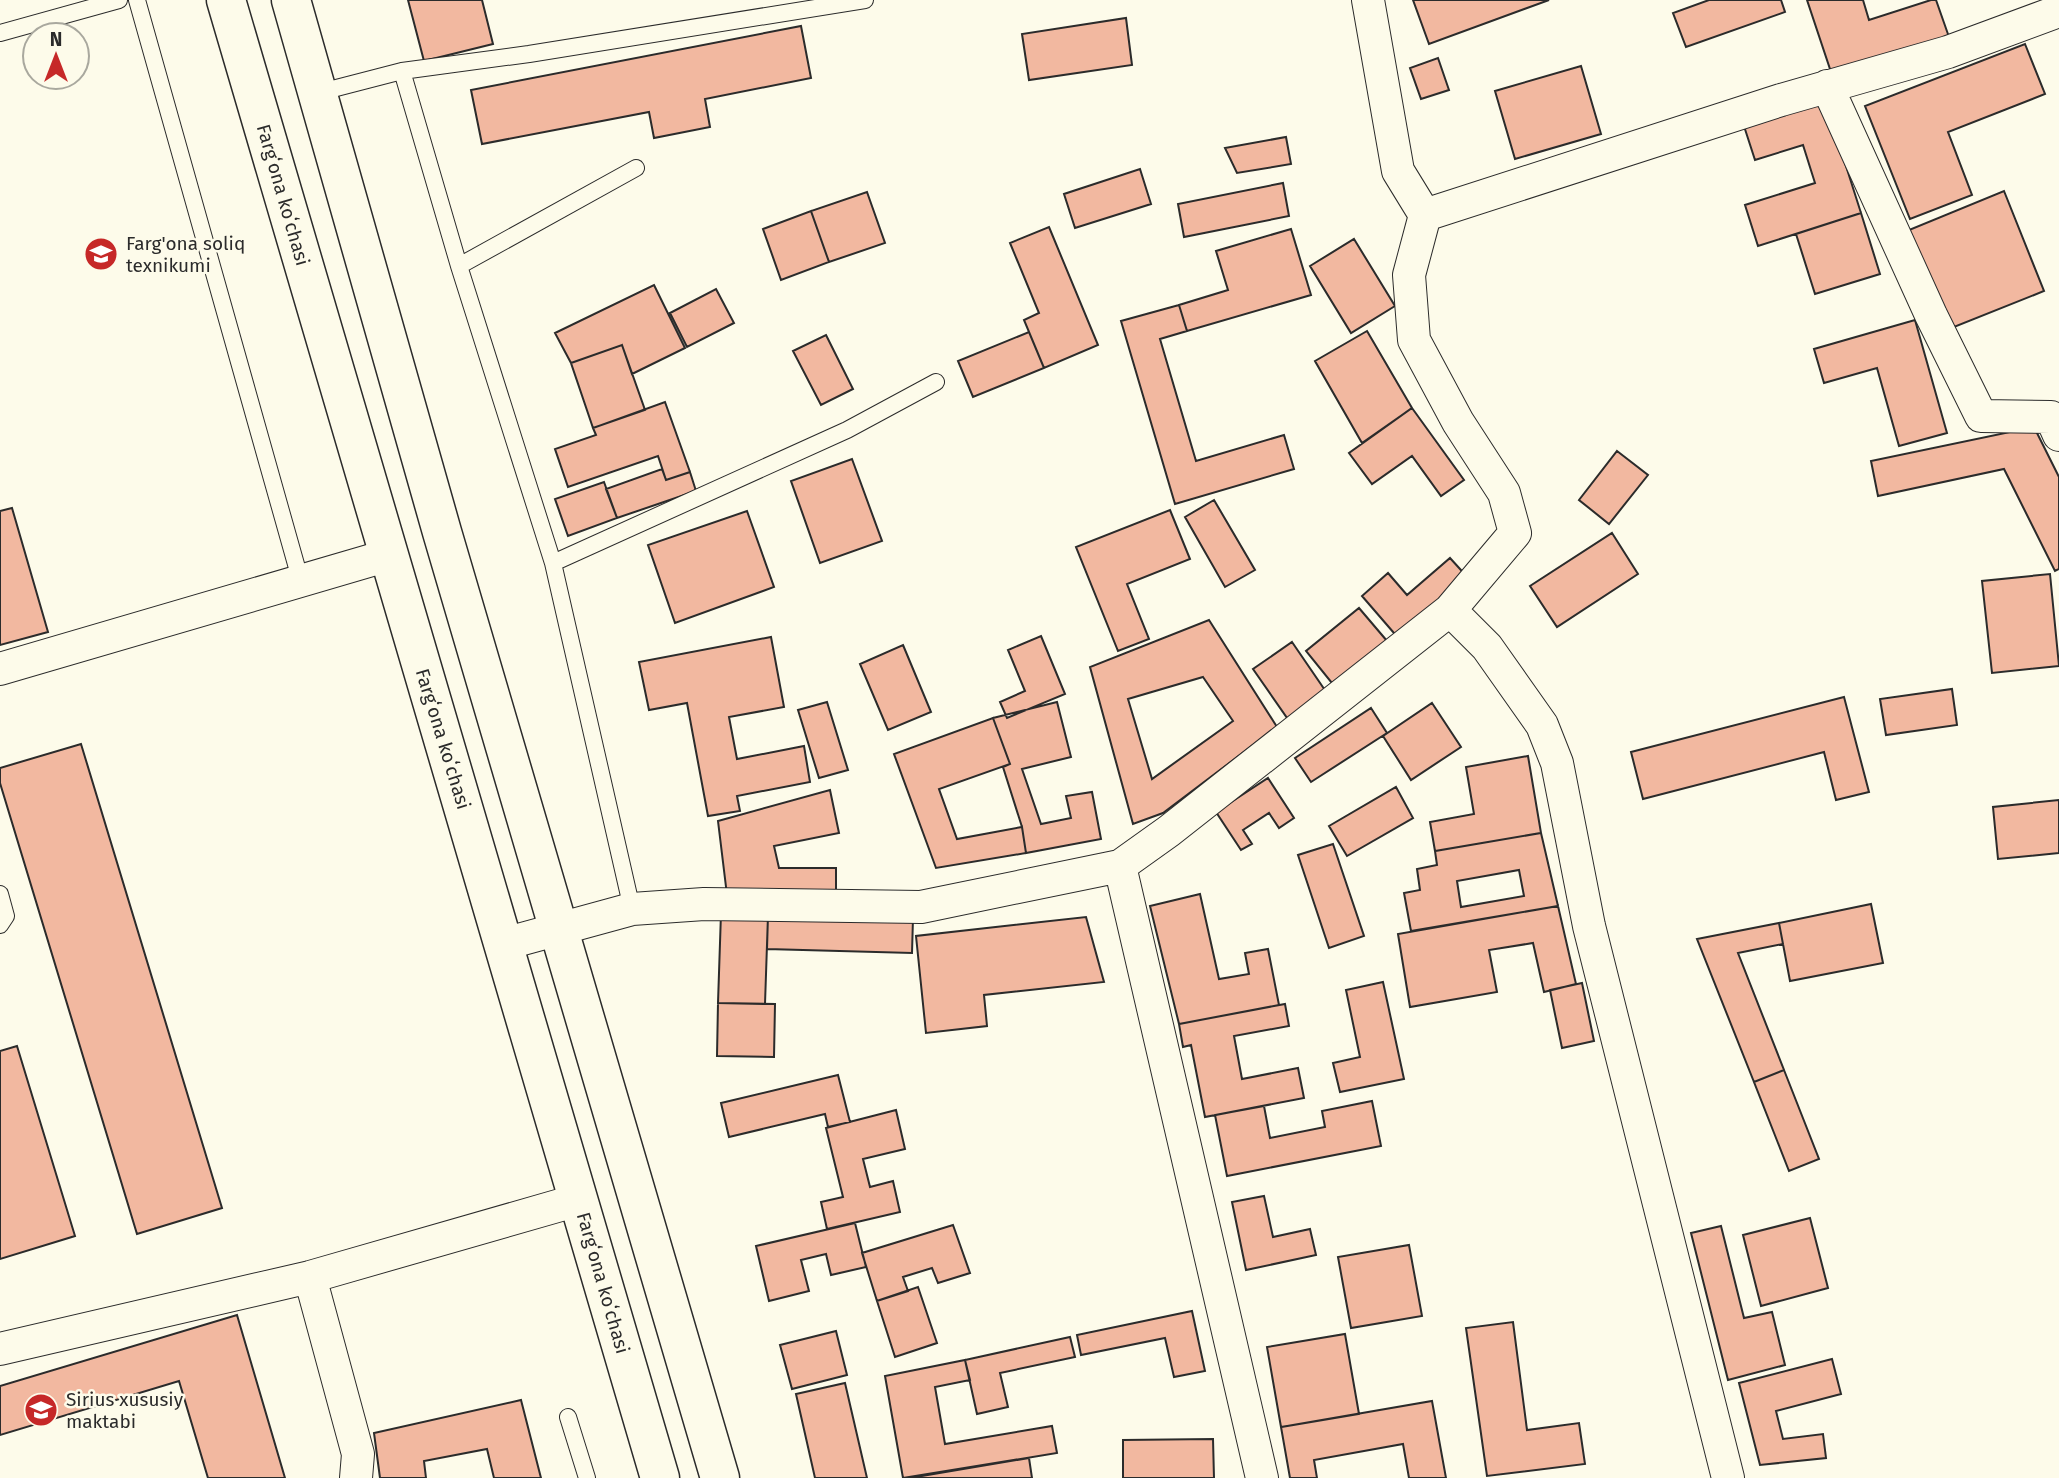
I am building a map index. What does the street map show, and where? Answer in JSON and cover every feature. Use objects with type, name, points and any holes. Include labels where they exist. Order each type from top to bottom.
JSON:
[{"type":"main road","name":"Fargʻona koʻchasi","points":[[226,0],[660,1478]]},
{"type":"main road","points":[[298,2],[317,93],[558,930],[720,1478]]},
{"type":"street","points":[[504,944],[632,909],[704,904],[921,907],[1120,866],[1180,823],[1450,610],[1515,533],[1504,493],[1458,422],[1415,340],[1409,275],[1425,215],[1398,171],[1368,0]]},
{"type":"street","points":[[1425,215],[1827,86],[1948,51],[2059,11]]},
{"type":"street","points":[[1827,86],[1931,315],[1981,416],[2051,417],[2059,435]]},
{"type":"street","points":[[0,669],[389,555]]},
{"type":"street","points":[[1450,610],[1487,647],[1542,725],[1557,763],[1589,926],[1728,1478]]},
{"type":"street","points":[[1120,866],[1262,1478]]},
{"type":"street","points":[[0,1349],[310,1278],[578,1200]]},
{"type":"street","points":[[310,1278],[358,1454],[356,1478]]},
{"type":"lane","points":[[0,33],[119,0]]},
{"type":"lane","points":[[137,0],[301,582]]},
{"type":"lane","points":[[317,93],[402,71],[528,54],[865,0]]},
{"type":"lane","points":[[402,71],[459,266],[553,563],[632,909]]},
{"type":"lane","points":[[459,266],[636,169]]},
{"type":"lane","points":[[553,563],[847,430],[936,382]]},
{"type":"lane","points":[[0,894],[6,916],[0,925]]},
{"type":"lane","points":[[568,1417],[587,1478]]},
{"type":"building","points":[[408,0],[482,0],[493,44],[424,61]]},
{"type":"building","points":[[1413,0],[1549,0],[1429,44]]},
{"type":"building","points":[[1709,0],[1781,0],[1785,12],[1686,47],[1673,13]]},
{"type":"building","points":[[1807,0],[1863,0],[1869,20],[1936,0],[1949,37],[1832,75]]},
{"type":"building","points":[[1126,18],[1132,65],[1029,80],[1022,34]]},
{"type":"building","points":[[801,26],[811,78],[705,99],[710,127],[654,138],[649,112],[482,144],[471,90]]},
{"type":"building","points":[[2025,44],[2045,94],[1948,132],[1972,195],[1910,219],[1865,106]]},
{"type":"building","points":[[1438,58],[1449,90],[1421,99],[1410,68]]},
{"type":"building","points":[[1581,66],[1601,134],[1515,159],[1495,91]]},
{"type":"building","points":[[1824,97],[1861,213],[1758,246],[1745,205],[1815,183],[1803,145],[1755,160],[1743,123]]},
{"type":"building","points":[[1286,137],[1291,164],[1237,173],[1225,148]]},
{"type":"building","points":[[1140,169],[1151,204],[1075,228],[1064,194]]},
{"type":"building","points":[[1283,183],[1289,216],[1184,237],[1178,204]]},
{"type":"building","points":[[2004,191],[2044,291],[1949,329],[1909,230]]},
{"type":"building","points":[[867,192],[885,243],[829,262],[811,211]]},
{"type":"building","points":[[811,211],[829,262],[781,280],[763,229]]},
{"type":"building","points":[[1861,213],[1880,274],[1815,294],[1796,234]]},
{"type":"building","points":[[1049,227],[1098,345],[1044,368],[1024,320],[1039,313],[1010,243]]},
{"type":"building","points":[[1291,229],[1311,295],[1187,331],[1179,305],[1228,290],[1216,251]]},
{"type":"building","points":[[1354,239],[1395,306],[1351,333],[1310,266]]},
{"type":"building","points":[[654,285],[685,348],[632,374],[622,345],[571,363],[555,333]]},
{"type":"building","points":[[716,289],[734,323],[687,347],[670,313]]},
{"type":"building","points":[[1179,305],[1187,331],[1160,339],[1196,461],[1284,435],[1294,469],[1175,504],[1121,321]]},
{"type":"building","points":[[1915,320],[1947,433],[1899,446],[1877,368],[1824,383],[1814,349]]},
{"type":"building","points":[[1367,331],[1412,408],[1362,443],[1315,361]]},
{"type":"building","points":[[1029,332],[1044,368],[973,397],[958,361]]},
{"type":"building","points":[[826,335],[853,389],[821,405],[793,351]]},
{"type":"building","points":[[622,345],[645,410],[593,428],[571,363]]},
{"type":"building","points":[[665,402],[690,472],[666,480],[658,456],[568,487],[555,449],[596,435],[593,428]]},
{"type":"building","points":[[1412,408],[1464,480],[1441,496],[1412,456],[1372,484],[1349,453]]},
{"type":"building","points":[[2034,427],[2059,477],[2059,569],[2055,571],[2004,469],[1878,496],[1871,461]]},
{"type":"building","points":[[1617,451],[1648,475],[1609,524],[1579,500]]},
{"type":"building","points":[[852,459],[882,541],[820,563],[791,481]]},
{"type":"building","points":[[662,469],[666,480],[690,472],[696,491],[617,518],[606,489]]},
{"type":"building","points":[[604,482],[617,518],[568,536],[555,499]]},
{"type":"building","points":[[1214,500],[1255,570],[1225,587],[1185,517]]},
{"type":"building","points":[[12,508],[48,632],[0,645],[0,511]]},
{"type":"building","points":[[1170,510],[1190,559],[1127,584],[1149,639],[1118,651],[1076,547]]},
{"type":"building","points":[[747,511],[774,587],[675,623],[648,545]]},
{"type":"building","points":[[1612,533],[1638,574],[1557,627],[1530,586]]},
{"type":"building","points":[[1450,558],[1470,580],[1400,640],[1362,596],[1388,573],[1407,595]]},
{"type":"building","points":[[2050,574],[2059,666],[1992,673],[1982,581]]},
{"type":"building","points":[[1359,608],[1393,648],[1340,693],[1306,651]]},
{"type":"building","points":[[1209,620],[1277,727],[1163,813],[1133,824],[1090,667]],"holes":[[[1203,677],[1233,721],[1152,779],[1128,699]]]},
{"type":"building","points":[[1041,636],[1065,694],[1007,718],[1000,702],[1025,691],[1008,650]]},
{"type":"building","points":[[771,637],[784,707],[729,717],[737,759],[804,746],[810,782],[737,796],[740,811],[708,816],[687,703],[649,710],[639,662]]},
{"type":"building","points":[[1292,642],[1331,699],[1292,725],[1253,669]]},
{"type":"building","points":[[903,645],[931,712],[888,730],[860,664]]},
{"type":"building","points":[[1952,689],[1957,725],[1886,735],[1880,699]]},
{"type":"building","points":[[1844,697],[1869,792],[1836,800],[1824,752],[1643,799],[1631,752]]},
{"type":"building","points":[[827,702],[848,770],[819,778],[798,710]]},
{"type":"building","points":[[1057,702],[1071,757],[1022,769],[1041,824],[1071,818],[1066,796],[1092,792],[1101,839],[1026,853],[1022,827],[1003,767],[1010,764],[993,718]]},
{"type":"building","points":[[1432,703],[1461,747],[1411,780],[1383,736]]},
{"type":"building","points":[[1371,708],[1387,733],[1311,782],[1295,758]]},
{"type":"building","points":[[993,718],[1010,764],[939,789],[957,839],[1022,827],[1026,853],[936,868],[894,754]]},
{"type":"building","points":[[81,744],[222,1208],[137,1234],[0,783],[0,768]]},
{"type":"building","points":[[1528,756],[1541,833],[1435,851],[1430,822],[1474,814],[1466,767]]},
{"type":"building","points":[[1268,778],[1294,818],[1279,828],[1269,813],[1243,830],[1252,844],[1241,850],[1216,812]]},
{"type":"building","points":[[1396,787],[1413,818],[1347,856],[1329,826]]},
{"type":"building","points":[[830,790],[839,833],[774,846],[779,868],[836,868],[836,895],[727,895],[718,821]]},
{"type":"building","points":[[2059,800],[2059,853],[1998,859],[1993,807]]},
{"type":"building","points":[[1541,833],[1558,906],[1411,931],[1404,893],[1420,890],[1417,869],[1437,865],[1435,851]],"holes":[[[1519,870],[1524,896],[1461,907],[1457,881]]]},
{"type":"building","points":[[1333,844],[1364,936],[1329,948],[1298,855]]},
{"type":"building","points":[[1200,894],[1219,979],[1249,974],[1245,953],[1268,949],[1279,1005],[1179,1024],[1150,906]]},
{"type":"building","points":[[1871,904],[1883,963],[1790,981],[1779,923]]},
{"type":"building","points":[[1558,906],[1576,984],[1544,992],[1533,943],[1489,950],[1497,992],[1410,1007],[1398,934]]},
{"type":"building","points":[[721,913],[768,915],[765,1004],[718,1003]]},
{"type":"building","points":[[768,915],[913,918],[912,953],[767,949]]},
{"type":"building","points":[[1086,917],[1104,982],[984,995],[987,1026],[926,1033],[916,936]]},
{"type":"building","points":[[1779,923],[1783,944],[1738,953],[1784,1070],[1754,1082],[1697,939]]},
{"type":"building","points":[[1383,982],[1404,1079],[1340,1092],[1333,1063],[1360,1057],[1346,990]]},
{"type":"building","points":[[1582,983],[1594,1041],[1562,1048],[1550,990]]},
{"type":"building","points":[[718,1003],[775,1004],[774,1057],[717,1056]]},
{"type":"building","points":[[1285,1004],[1289,1026],[1234,1036],[1242,1079],[1298,1068],[1304,1098],[1205,1117],[1191,1045],[1183,1047],[1179,1024]]},
{"type":"building","points":[[17,1046],[75,1236],[0,1259],[0,1051]]},
{"type":"building","points":[[1784,1070],[1819,1159],[1789,1171],[1754,1082]]},
{"type":"building","points":[[838,1075],[850,1122],[828,1127],[825,1114],[729,1137],[721,1103]]},
{"type":"building","points":[[1372,1101],[1381,1146],[1227,1176],[1215,1115],[1264,1106],[1270,1138],[1325,1127],[1322,1111]]},
{"type":"building","points":[[896,1110],[905,1149],[863,1159],[870,1187],[893,1181],[900,1212],[827,1229],[821,1202],[843,1197],[826,1128]]},
{"type":"building","points":[[1264,1196],[1273,1237],[1310,1229],[1316,1255],[1246,1270],[1232,1202]]},
{"type":"building","points":[[1810,1218],[1828,1288],[1761,1306],[1743,1235]]},
{"type":"building","points":[[855,1223],[866,1267],[831,1275],[826,1254],[801,1260],[809,1291],[769,1301],[756,1246]]},
{"type":"building","points":[[953,1225],[970,1273],[938,1283],[932,1268],[903,1277],[908,1291],[877,1301],[862,1253]]},
{"type":"building","points":[[1721,1226],[1744,1318],[1772,1312],[1785,1365],[1728,1380],[1691,1233]]},
{"type":"building","points":[[1409,1245],[1422,1316],[1351,1328],[1338,1257]]},
{"type":"building","points":[[918,1287],[937,1343],[895,1357],[877,1301]]},
{"type":"building","points":[[1192,1311],[1205,1371],[1174,1377],[1165,1338],[1081,1355],[1077,1335]]},
{"type":"building","name":"Sirius xususiy maktabi","points":[[237,1315],[285,1478],[208,1478],[179,1381],[0,1435],[0,1386]]},
{"type":"building","points":[[1513,1322],[1527,1430],[1579,1423],[1585,1464],[1487,1476],[1466,1328]]},
{"type":"building","points":[[836,1331],[847,1375],[792,1389],[780,1345]]},
{"type":"building","points":[[1345,1334],[1359,1414],[1281,1427],[1267,1347]]},
{"type":"building","points":[[1070,1337],[1075,1357],[1000,1373],[1008,1407],[977,1414],[965,1360]]},
{"type":"building","points":[[1832,1359],[1841,1394],[1776,1411],[1783,1439],[1823,1434],[1826,1458],[1760,1465],[1739,1383]]},
{"type":"building","points":[[965,1360],[970,1380],[935,1387],[945,1444],[1052,1426],[1057,1453],[903,1478],[885,1376]]},
{"type":"building","points":[[845,1383],[867,1478],[815,1478],[796,1394]]},
{"type":"building","points":[[521,1400],[541,1478],[494,1478],[487,1449],[424,1461],[426,1478],[380,1478],[374,1433]]},
{"type":"building","points":[[1432,1401],[1446,1478],[1409,1478],[1403,1444],[1314,1460],[1317,1478],[1290,1478],[1281,1427]]},
{"type":"building","points":[[1213,1439],[1214,1478],[1123,1478],[1123,1440]]},
{"type":"building","points":[[1029,1458],[1032,1478],[910,1478]]},
{"type":"place","name":"Farg'ona soliq texnikumi","points":[[101,254]]},
{"type":"place","name":"Sirius xususiy maktabi","points":[[41,1410]]}]
